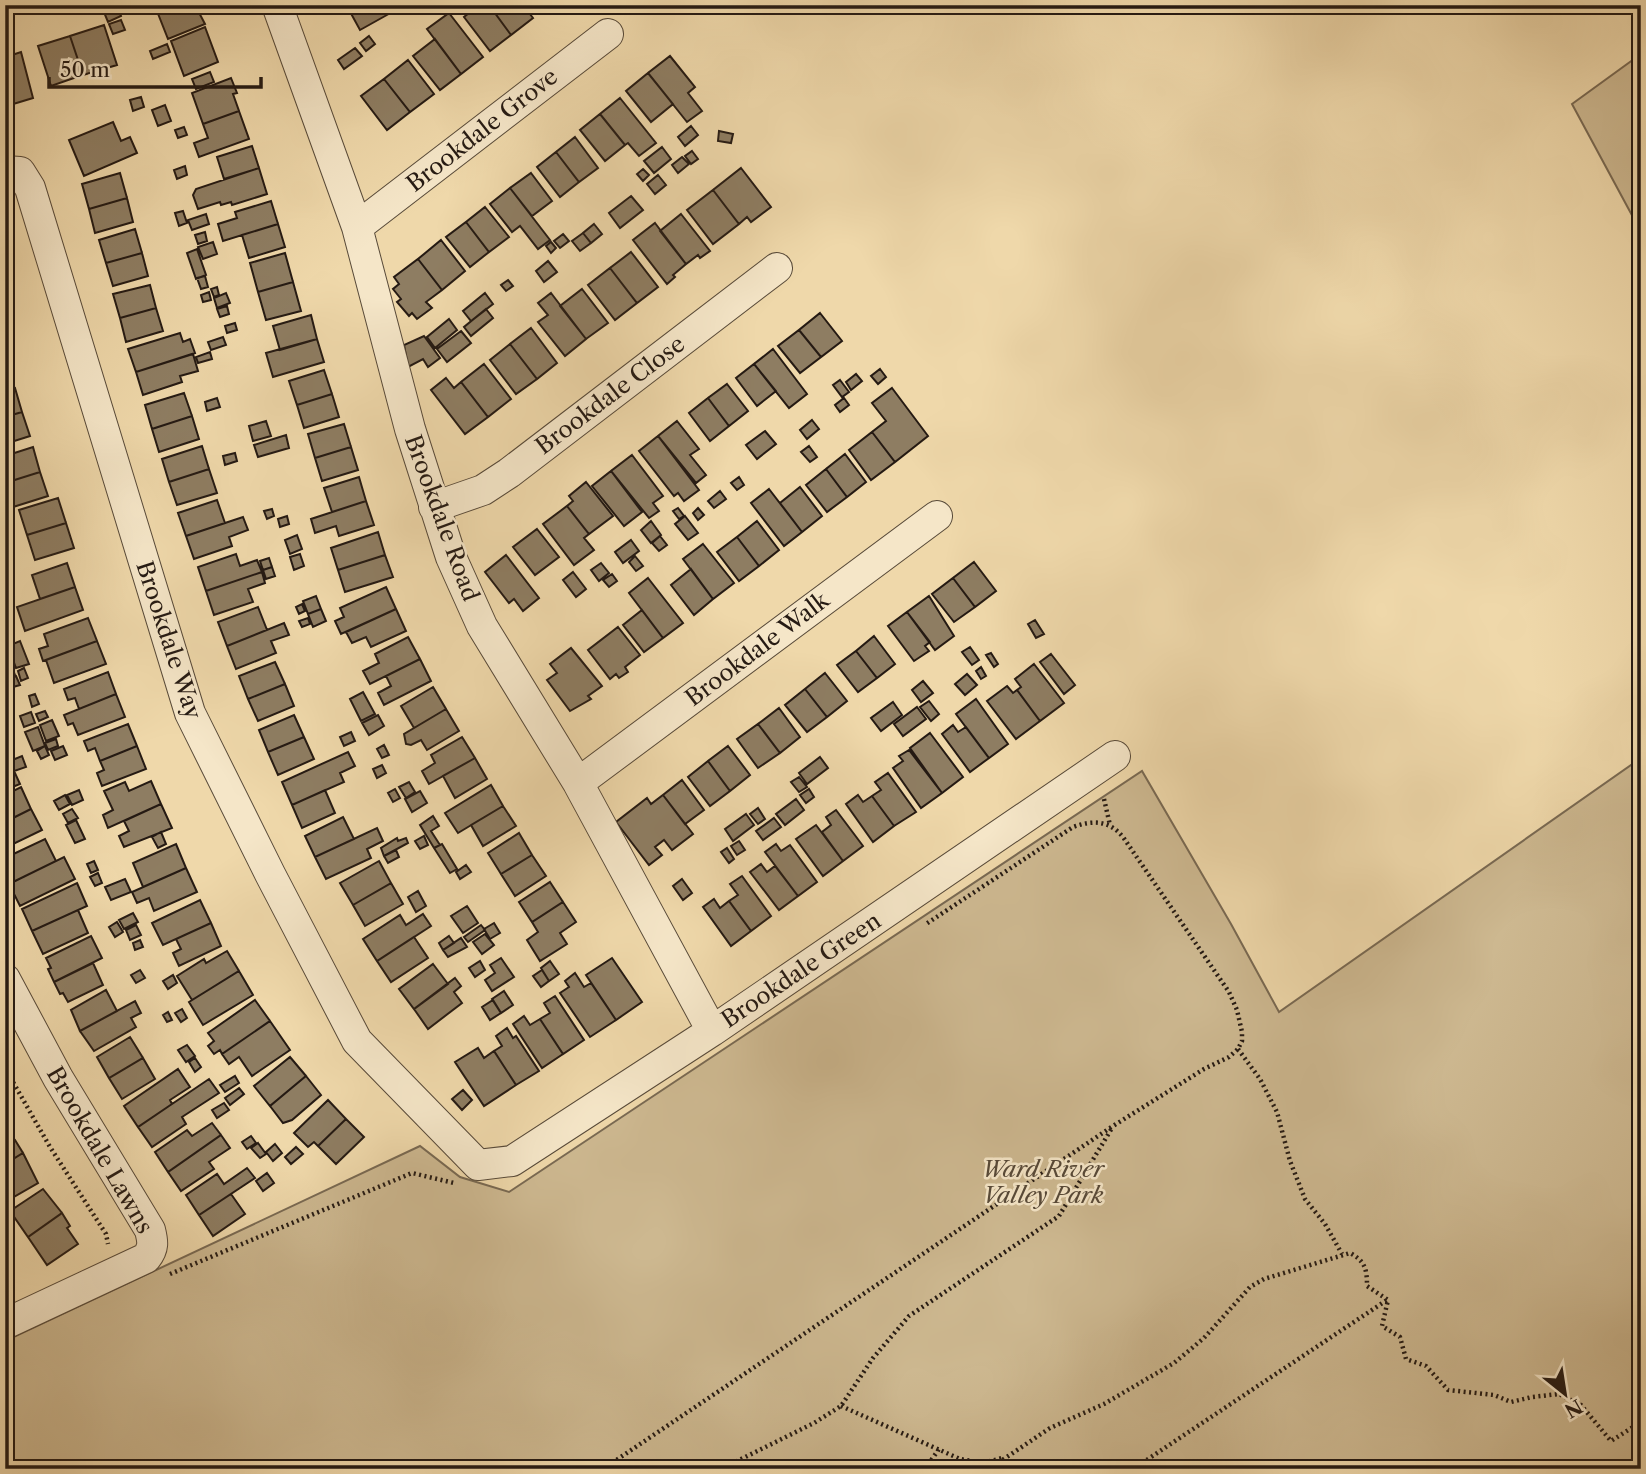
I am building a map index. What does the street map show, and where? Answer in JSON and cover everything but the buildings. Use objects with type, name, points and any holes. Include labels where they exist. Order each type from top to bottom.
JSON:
[{"type":"street","name":"Brookdale Road","points":[[277,5],[357,227],[410,429],[450,556],[482,626],[578,783],[712,1031]]},
{"type":"street","name":"Brookdale Grove","points":[[357,227],[608,34]]},
{"type":"street","name":"Brookdale Way","points":[[13,171],[30,188],[190,713],[357,1041],[478,1165]]},
{"type":"street","name":"Brookdale Close","points":[[434,507],[483,490],[509,473],[777,268]]},
{"type":"street","name":"Brookdale Walk","points":[[578,783],[936,516]]},
{"type":"street","name":"Brookdale Green","points":[[478,1165],[513,1161],[712,1031],[1115,756]]},
{"type":"street","name":"Brookdale Lawns","points":[[5,979],[58,1078],[150,1230],[153,1242],[152,1250],[146,1258],[5,1324]]},
{"type":"path","points":[[603,1469],[1113,1126],[1204,1069],[1229,1057],[1242,1041],[1237,1010],[1229,992],[1123,837],[1110,825],[1097,822],[1073,827],[921,926]]},
{"type":"path","points":[[1238,1049],[1260,1079],[1276,1112],[1290,1161],[1305,1199],[1325,1224],[1342,1254]]},
{"type":"path","points":[[5,1068],[50,1147],[106,1234],[108,1247]]},
{"type":"path","points":[[721,1469],[814,1423],[841,1406],[873,1358],[909,1316],[1059,1216],[1113,1126]]},
{"type":"path","points":[[159,1279],[412,1173],[469,1187],[478,1165]]},
{"type":"path","points":[[989,1469],[1050,1428],[1104,1404],[1174,1363],[1204,1338],[1250,1287],[1264,1279],[1350,1253],[1361,1258],[1367,1270],[1367,1286],[1388,1300]]},
{"type":"path","points":[[1388,1300],[1382,1326],[1400,1337],[1406,1359],[1426,1366],[1448,1390],[1494,1395],[1511,1402],[1559,1394],[1581,1405],[1611,1441],[1641,1422]]},
{"type":"path","points":[[1133,1469],[1388,1300]]},
{"type":"path","points":[[841,1406],[939,1448],[960,1460],[983,1463],[1009,1457]]},
{"type":"path","points":[[925,1469],[939,1448]]},
{"type":"green space","points":[[1641,54],[1641,232],[1572,104]]},
{"type":"green space","name":"Ward River Valley Park","points":[[1641,758],[1641,1469],[5,1469],[5,1341],[420,1146],[460,1177],[509,1192],[1142,771],[1279,1012]]}]
